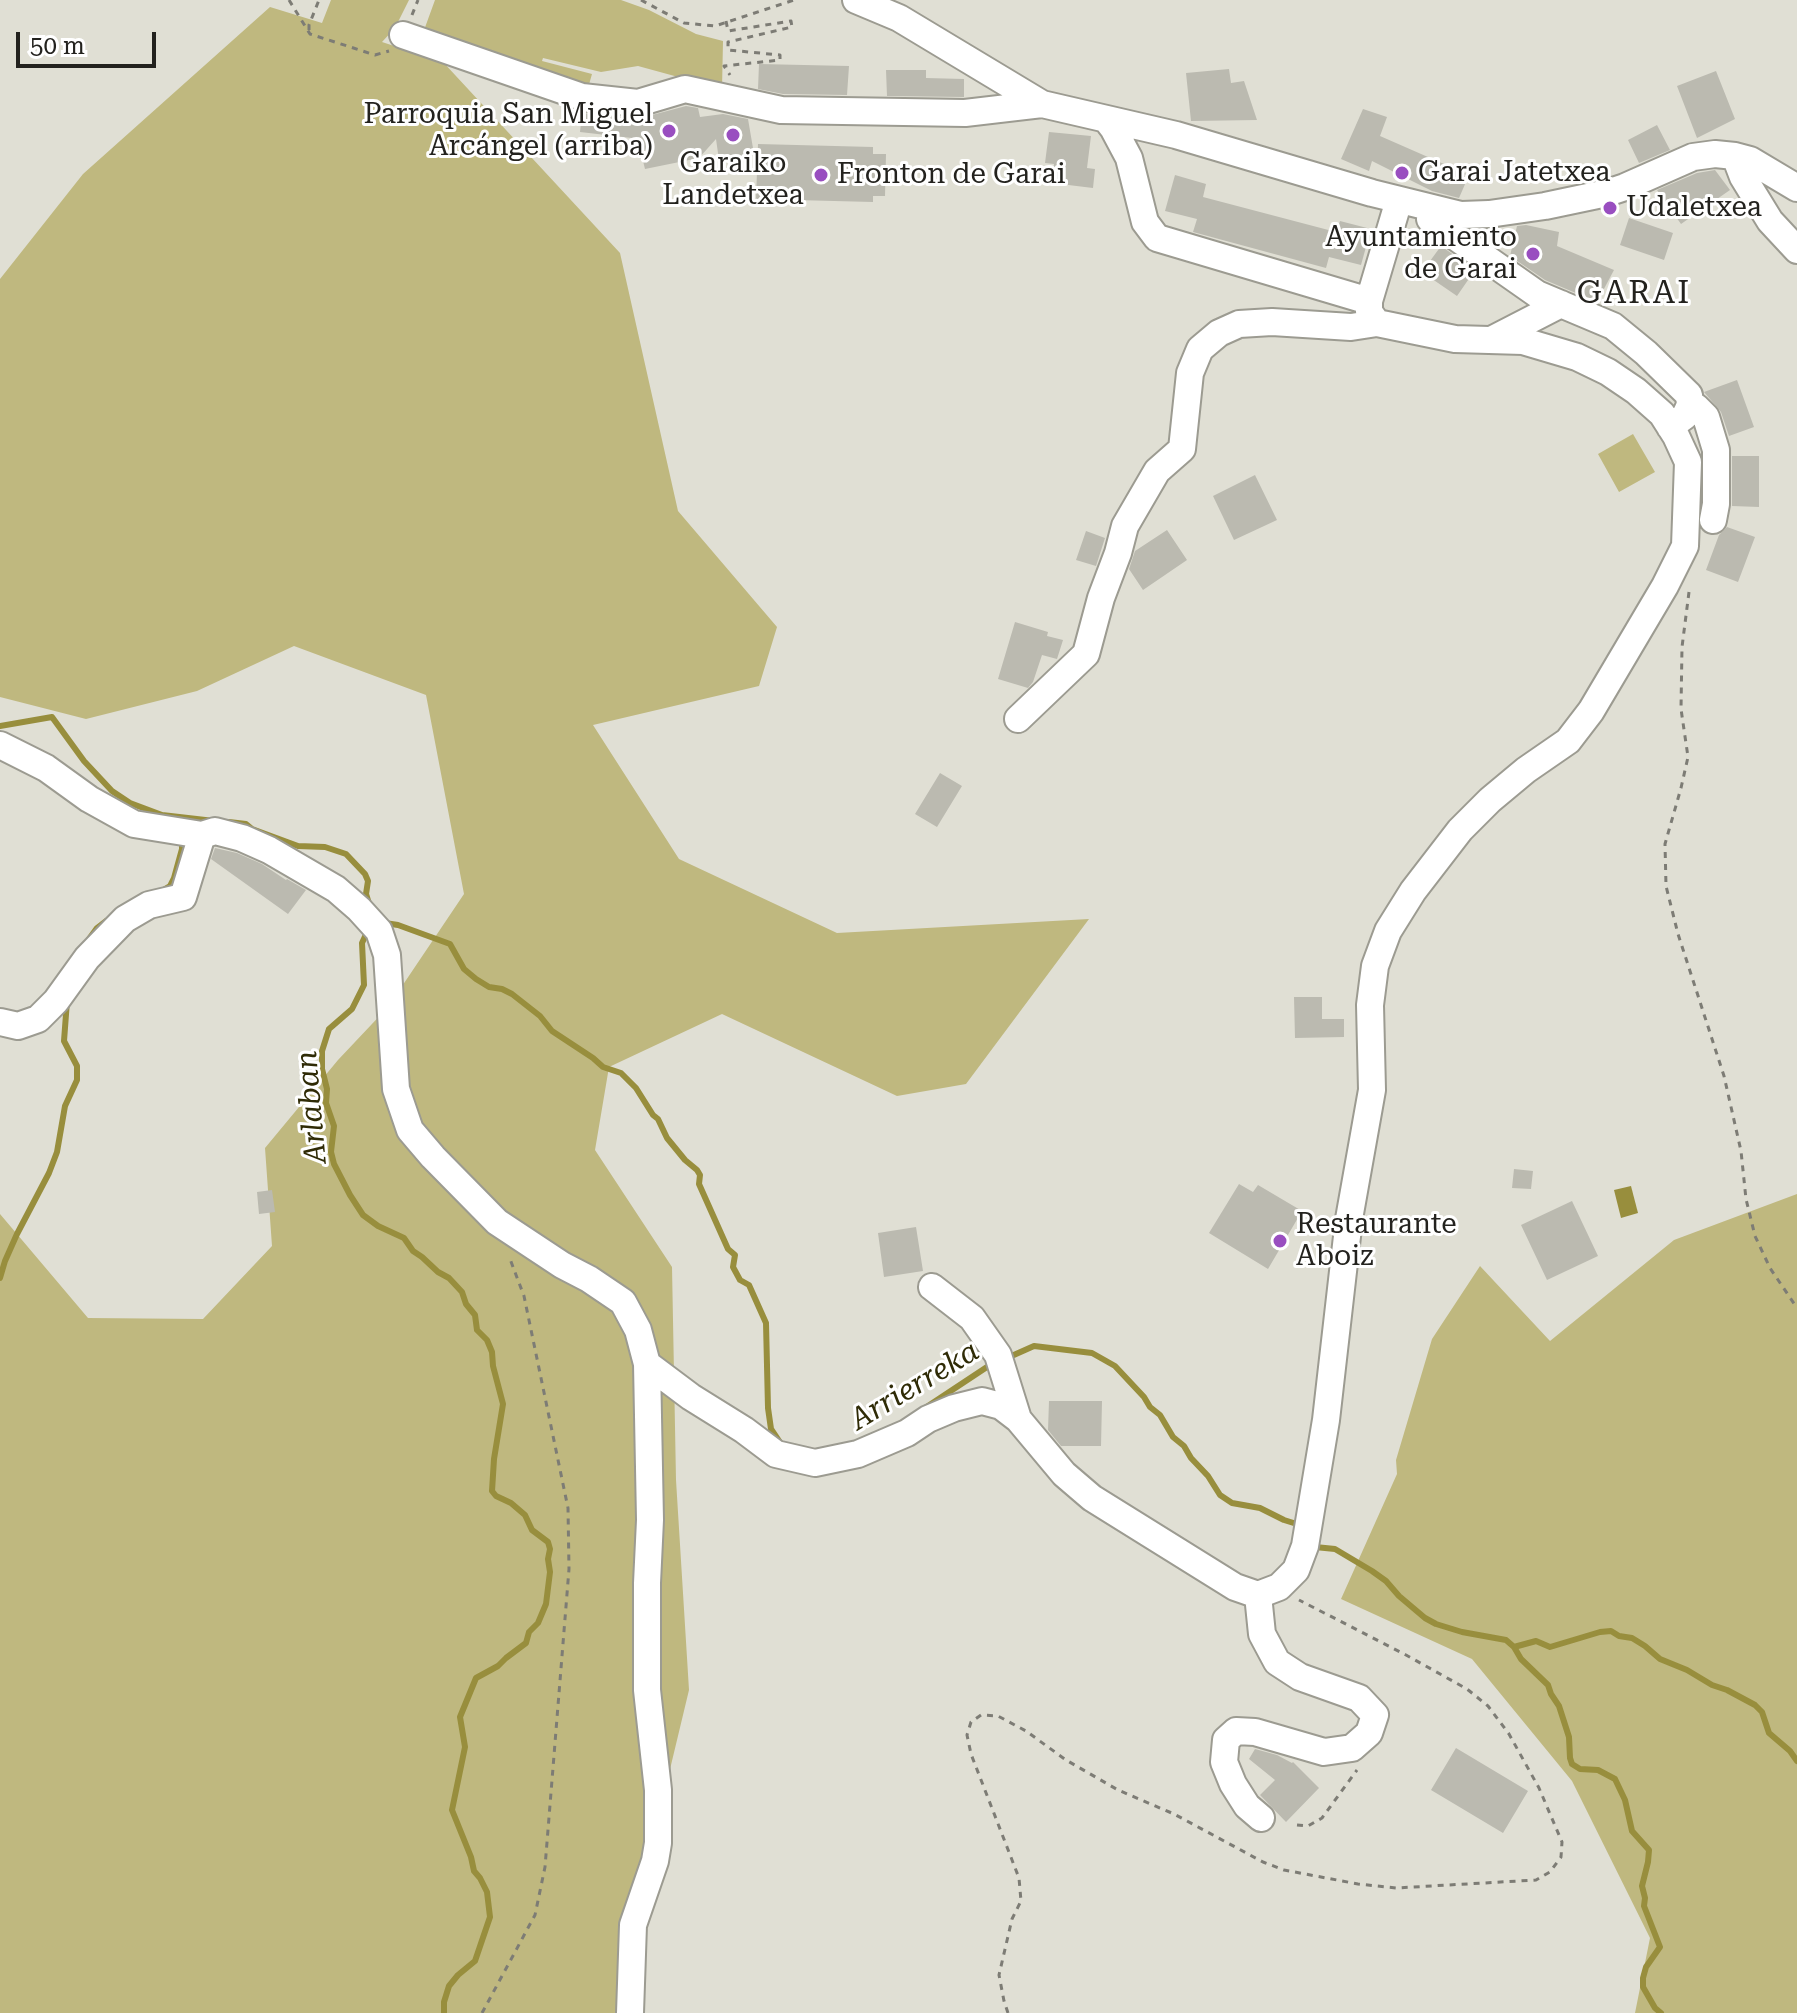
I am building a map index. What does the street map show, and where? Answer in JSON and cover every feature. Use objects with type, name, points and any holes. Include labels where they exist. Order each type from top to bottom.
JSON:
[{"type":"street","points":[[856,0],[899,18],[1042,104],[1176,135],[1461,215],[1557,204],[1607,193],[1693,157],[1715,154],[1750,160],[1797,188]]},
{"type":"street","points":[[403,35],[582,97],[638,103],[685,89],[781,110],[965,113],[1042,104]]},
{"type":"street","points":[[647,1364],[776,1454],[815,1463],[858,1454],[954,1408],[982,1401],[1001,1406],[1018,1419],[1064,1474],[1092,1498],[1235,1587],[1258,1595],[1279,1587],[1296,1570],[1307,1536],[1337,1339],[1349,1219],[1372,1090],[1370,1005],[1375,966],[1388,931],[1413,891],[1460,830],[1526,770],[1568,741],[1665,586],[1685,546],[1688,462],[1662,414],[1636,391],[1608,372],[1577,357],[1523,341],[1455,339],[1157,238],[1145,222],[1129,158],[1106,119]]},
{"type":"street","points":[[1129,158],[1133,143],[1151,129]]},
{"type":"street","points":[[1735,156],[1743,177],[1770,221],[1797,250]]},
{"type":"street","points":[[1018,719],[1086,654],[1125,526],[1157,471],[1182,449],[1190,373],[1200,349],[1219,333],[1239,324],[1272,322],[1351,327],[1373,312],[1399,200]]},
{"type":"street","points":[[1430,219],[1537,294],[1613,326],[1646,353],[1689,395],[1690,405],[1685,416],[1670,427]]},
{"type":"street","points":[[1490,340],[1561,304]]},
{"type":"street","points":[[1690,405],[1706,417],[1716,450],[1713,520]]},
{"type":"street","points":[[0,745],[46,768],[89,799],[134,824],[202,835],[215,831],[269,850],[336,889],[359,909],[379,931],[387,955],[396,1089],[410,1130],[497,1222],[623,1302],[638,1330],[647,1364],[650,1520],[647,1690],[658,1790],[658,1843],[633,1925],[630,2013]]},
{"type":"street","points":[[0,1022],[18,1026],[38,1019],[56,1001],[87,958],[125,919],[149,905],[183,897],[202,835]]},
{"type":"street","points":[[932,1287],[972,1318],[1000,1364],[1018,1419]]},
{"type":"street","points":[[1258,1595],[1262,1634],[1277,1662],[1300,1677],[1359,1698],[1375,1715],[1369,1733],[1352,1748],[1324,1752],[1255,1732],[1236,1731],[1226,1740],[1224,1762],[1233,1784],[1247,1806],[1261,1818]]},
{"type":"path","points":[[289,0],[310,34],[375,55],[391,50],[403,35]]},
{"type":"path","points":[[310,34],[309,25],[319,0]]},
{"type":"path","points":[[641,0],[684,23],[715,26],[794,0]]},
{"type":"path","points":[[726,21],[728,31],[791,21],[792,27],[728,42],[728,50],[780,55],[780,60],[724,66],[749,103]]},
{"type":"path","points":[[1689,587],[1682,647],[1681,709],[1688,757],[1665,844],[1666,886],[1678,934],[1724,1076],[1741,1151],[1746,1199],[1755,1236],[1770,1268],[1797,1308]]},
{"type":"path","points":[[482,2013],[535,1915],[545,1867],[569,1569],[568,1508],[524,1296],[497,1222]]},
{"type":"path","points":[[1297,1825],[1308,1826],[1322,1818],[1363,1760],[1369,1733]]},
{"type":"shaded area","points":[[331,0],[409,0],[395,28],[382,42],[443,62],[620,253],[678,511],[777,627],[759,686],[593,725],[679,859],[837,933],[1089,919],[966,1084],[897,1096],[722,1014],[609,1067],[595,1150],[672,1267],[676,1480],[689,1690],[618,1986],[621,2013],[0,2013],[0,1214],[88,1318],[203,1319],[272,1246],[265,1148],[338,1060],[388,1007],[464,894],[426,695],[294,646],[197,691],[86,719],[0,697],[0,279],[83,174],[270,7],[322,23]]},
{"type":"shaded area","points":[[435,0],[621,0],[649,10],[696,34],[723,41],[722,89],[638,66],[601,72],[543,58],[542,61],[592,74],[588,88],[423,33]]},
{"type":"shaded area","points":[[1633,434],[1655,472],[1619,492],[1598,454]]},
{"type":"shaded area","points":[[1631,1186],[1638,1213],[1621,1218],[1614,1190]]},
{"type":"shaded area","points":[[1797,1194],[1797,2013],[1635,2013],[1650,1938],[1572,1781],[1472,1659],[1341,1599],[1397,1474],[1396,1460],[1432,1339],[1480,1266],[1550,1341],[1674,1240]]},
{"type":"building","points":[[759,64],[849,66],[847,95],[783,94],[758,89]]},
{"type":"building","points":[[1229,69],[1231,83],[1244,81],[1257,120],[1191,121],[1186,73]]},
{"type":"building","points":[[886,70],[926,70],[926,78],[964,79],[964,97],[887,96]]},
{"type":"building","points":[[1716,71],[1735,119],[1697,138],[1677,86]]},
{"type":"building","points":[[686,106],[698,108],[700,117],[723,114],[748,119],[754,154],[719,160],[716,139],[699,158],[645,169],[640,149],[634,147],[632,138],[580,132],[582,113],[637,119]]},
{"type":"building","points":[[1363,109],[1387,117],[1380,136],[1469,175],[1459,198],[1432,191],[1372,161],[1369,171],[1341,159]]},
{"type":"building","points":[[1657,125],[1670,150],[1639,163],[1628,140]]},
{"type":"building","points":[[1049,132],[1091,136],[1087,168],[1095,169],[1093,188],[1052,183],[1054,164],[1045,163]]},
{"type":"building","name":"Fronton de Garai","points":[[758,144],[873,147],[873,154],[886,154],[885,196],[873,196],[873,202],[756,199]]},
{"type":"building","points":[[1715,170],[1730,190],[1681,224],[1657,190],[1697,173]]},
{"type":"building","points":[[1175,175],[1206,184],[1203,197],[1336,232],[1340,221],[1371,229],[1361,265],[1329,257],[1326,268],[1193,232],[1197,219],[1165,211]]},
{"type":"building","points":[[1629,218],[1673,233],[1664,260],[1620,245]]},
{"type":"building","points":[[1517,226],[1559,232],[1557,246],[1614,270],[1597,302],[1545,280],[1510,256]]},
{"type":"building","points":[[1441,246],[1475,270],[1457,296],[1422,272]]},
{"type":"building","points":[[1737,380],[1754,427],[1729,436],[1721,412],[1704,392]]},
{"type":"building","points":[[1732,456],[1759,456],[1759,507],[1732,506]]},
{"type":"building","points":[[1255,475],[1277,520],[1234,540],[1213,496]]},
{"type":"building","points":[[1727,527],[1755,537],[1738,582],[1706,570],[1719,535]]},
{"type":"building","points":[[1167,530],[1187,560],[1143,590],[1129,569],[1135,551]]},
{"type":"building","points":[[1086,531],[1105,538],[1096,566],[1076,560]]},
{"type":"building","points":[[1015,622],[1063,640],[1057,659],[1042,655],[1028,688],[998,679]]},
{"type":"building","points":[[940,773],[962,786],[937,827],[915,814]]},
{"type":"building","points":[[215,848],[262,864],[306,890],[288,914],[211,859]]},
{"type":"building","points":[[1294,997],[1322,997],[1322,1019],[1344,1019],[1344,1037],[1295,1038]]},
{"type":"building","points":[[1514,1169],[1533,1171],[1531,1189],[1512,1188]]},
{"type":"building","points":[[1239,1184],[1253,1192],[1258,1185],[1302,1211],[1268,1269],[1209,1233]]},
{"type":"building","points":[[272,1190],[275,1212],[259,1214],[257,1192]]},
{"type":"building","points":[[1572,1201],[1598,1256],[1547,1280],[1521,1225]]},
{"type":"building","points":[[916,1227],[923,1271],[884,1277],[878,1233]]},
{"type":"building","points":[[1049,1401],[1102,1401],[1101,1446],[1061,1446],[1048,1430]]},
{"type":"building","points":[[1456,1748],[1528,1791],[1503,1833],[1431,1790]]},
{"type":"building","points":[[1255,1749],[1293,1762],[1319,1788],[1286,1822],[1260,1795],[1275,1780],[1249,1759]]},
{"type":"waterway","name":"Arrierreka","points":[[0,726],[52,717],[84,761],[112,791],[130,803],[162,815],[214,821]]},
{"type":"waterway","name":"Arrierreka","points":[[229,822],[246,824],[298,846],[325,847],[346,854],[365,874],[370,907]]},
{"type":"waterway","points":[[165,889],[174,878],[182,841]]},
{"type":"waterway","points":[[89,939],[106,921]]},
{"type":"waterway","name":"Arrierreka","points":[[385,923],[450,944],[464,969],[476,979],[512,994],[540,1016],[552,1031],[603,1067],[621,1073],[636,1088],[667,1138],[700,1175],[699,1184],[728,1249],[735,1255],[733,1267],[740,1280],[749,1285],[766,1323],[768,1408],[771,1429],[781,1444]]},
{"type":"waterway","name":"Arlaban","points":[[369,928],[362,943],[364,985],[352,1009],[329,1029],[322,1051],[326,1103],[334,1126],[331,1152],[334,1164],[363,1215],[404,1238],[413,1251],[449,1278],[462,1292],[466,1304],[475,1315],[477,1330],[487,1340],[492,1352],[503,1404],[492,1491],[525,1515],[532,1530],[548,1542],[550,1549],[546,1604],[538,1623],[529,1632],[526,1643],[498,1666],[476,1678],[460,1717],[465,1747],[452,1810],[474,1871],[487,1892],[490,1917],[475,1961],[449,1986],[444,2013]]},
{"type":"waterway","points":[[0,1278],[17,1234],[49,1173],[57,1152],[65,1106],[77,1080],[77,1066],[64,1041],[67,1001]]},
{"type":"waterway","name":"Arrierreka","points":[[1007,1358],[1034,1346],[1092,1353],[1115,1366],[1160,1415],[1173,1437],[1184,1446],[1220,1495],[1232,1503],[1260,1508],[1300,1525]]},
{"type":"waterway","name":"Arrierreka","points":[[925,1408],[993,1363]]},
{"type":"waterway","name":"Arrierreka","points":[[1313,1543],[1315,1547],[1335,1549],[1372,1571],[1436,1624],[1506,1640],[1548,1685],[1569,1737],[1572,1764],[1580,1769],[1598,1770],[1615,1779],[1625,1800],[1632,1831],[1649,1850],[1642,1886],[1644,1906],[1660,1947],[1646,1967],[1643,1987],[1661,2013]]},
{"type":"waterway","points":[[1514,1647],[1536,1641],[1550,1647],[1611,1631],[1632,1638],[1660,1659],[1755,1705],[1762,1712],[1769,1733],[1797,1761]]},
{"type":"place","name":"Parroquia San Miguel Arcángel (arriba)","points":[[669,131]]},
{"type":"place","name":"Garaiko Landetxea","points":[[733,135]]},
{"type":"place","name":"Garai Jatetxea","points":[[1402,173]]},
{"type":"place","name":"Fronton de Garai","points":[[821,175]]},
{"type":"place","name":"Udaletxea","points":[[1610,208]]},
{"type":"place","name":"Ayuntamiento de Garai","points":[[1533,254]]},
{"type":"place","name":"Restaurante Aboiz","points":[[1280,1241]]},
{"type":"district","name":"GARAI","points":[[1634,294]]}]
